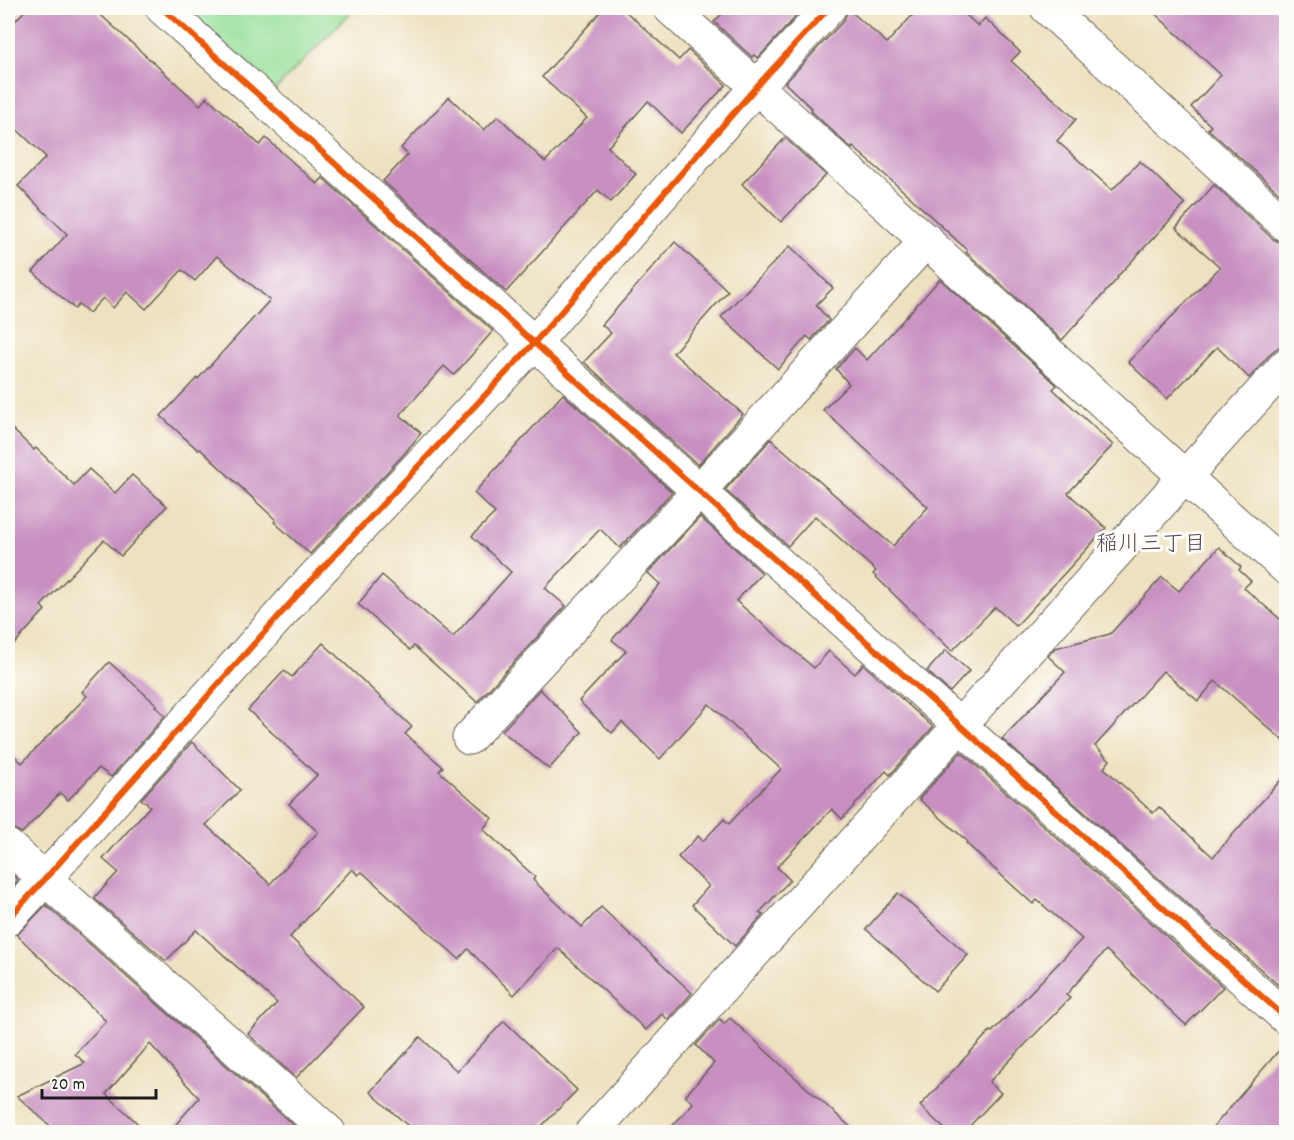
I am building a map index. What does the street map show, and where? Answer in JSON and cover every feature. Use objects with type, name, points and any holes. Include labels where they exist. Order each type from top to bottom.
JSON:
[{"type":"street","points":[[162,8],[700,490],[959,726],[1287,1018]]},
{"type":"street","points":[[670,8],[1287,568]]},
{"type":"street","points":[[8,919],[302,590],[535,342],[757,86],[830,8]]},
{"type":"street","points":[[1047,8],[1287,225]]},
{"type":"street","points":[[469,738],[700,490],[927,240]]},
{"type":"street","points":[[592,1132],[1287,365]]},
{"type":"street","points":[[8,846],[328,1132]]},
{"type":"green space","points":[[181,8],[355,8],[275,90]]},
{"type":"building","points":[[27,8],[93,8],[200,105],[207,97],[260,145],[266,138],[317,184],[323,178],[493,331],[454,375],[444,366],[400,415],[421,433],[310,554],[200,449],[198,450],[161,416],[270,300],[217,256],[195,281],[182,270],[146,309],[127,292],[113,308],[103,298],[89,313],[79,304],[75,309],[33,272],[67,234],[18,186],[46,157],[8,121],[8,29]]},
{"type":"building","points":[[604,8],[622,8],[679,60],[688,50],[726,85],[681,133],[648,101],[608,147],[636,174],[611,202],[598,190],[506,292],[383,181],[408,155],[401,148],[449,97],[484,130],[498,116],[545,162],[587,118],[542,77]]},
{"type":"building","points":[[728,8],[804,8],[758,58],[754,55],[752,57],[714,22]]},
{"type":"building","points":[[847,8],[887,43],[919,8],[958,8],[978,26],[985,18],[1020,52],[1011,61],[1076,119],[1057,141],[1112,190],[1140,161],[1185,204],[1062,340],[908,195],[853,147],[852,149],[811,111],[812,109],[785,83],[843,21]]},
{"type":"building","points":[[1149,8],[1287,8],[1287,200],[1208,129],[1211,126],[1191,107],[1221,75]]},
{"type":"building","points":[[785,138],[826,175],[781,222],[742,184]]},
{"type":"building","points":[[1214,185],[1273,239],[1287,243],[1287,341],[1272,352],[1249,378],[1217,347],[1167,399],[1128,362],[1220,267],[1176,228]]},
{"type":"building","points":[[675,242],[728,291],[673,353],[743,414],[698,465],[584,362],[611,333],[602,325]]},
{"type":"building","points":[[790,246],[833,288],[816,305],[829,320],[811,340],[807,336],[778,369],[721,317]]},
{"type":"building","points":[[940,279],[1057,385],[1053,389],[1113,445],[1068,493],[1106,528],[1016,626],[995,607],[952,651],[873,574],[876,571],[815,516],[788,546],[725,490],[771,439],[893,546],[928,507],[823,410],[849,384],[836,369],[855,348],[867,360]]},
{"type":"building","points":[[563,394],[672,492],[620,548],[600,529],[545,588],[566,606],[477,702],[414,646],[410,650],[358,604],[382,575],[453,637],[511,572],[472,536],[495,513],[474,493]]},
{"type":"building","points":[[8,425],[34,450],[36,448],[74,485],[89,469],[115,493],[132,475],[167,506],[121,556],[104,540],[41,606],[45,610],[8,651]]},
{"type":"building","points":[[700,517],[762,573],[736,601],[814,668],[829,651],[855,674],[863,664],[933,727],[890,775],[886,771],[842,819],[832,809],[777,867],[790,880],[759,913],[763,915],[735,946],[692,905],[709,886],[678,857],[698,836],[703,841],[724,819],[729,824],[781,769],[709,704],[660,759],[622,722],[612,733],[579,701],[626,651],[612,640],[660,584],[648,573]]},
{"type":"building","points":[[1219,547],[1241,567],[1239,570],[1251,581],[1244,588],[1287,625],[1287,744],[1215,681],[1198,701],[1163,671],[1095,746],[1110,760],[1104,768],[1153,813],[1159,807],[1213,857],[1287,773],[1287,993],[1002,739],[1065,672],[1048,656],[1055,648],[1110,634],[1162,577],[1179,591]]},
{"type":"building","points":[[323,643],[412,727],[405,734],[443,767],[439,771],[492,818],[483,829],[535,877],[533,880],[582,927],[601,907],[692,993],[668,1020],[662,1014],[646,1030],[558,948],[514,995],[468,949],[459,959],[362,872],[358,875],[352,869],[290,937],[364,1007],[296,1078],[248,1034],[277,1003],[196,930],[166,961],[94,898],[118,872],[103,859],[150,806],[141,799],[192,742],[240,790],[206,825],[270,884],[318,832],[289,804],[317,775],[248,710],[284,671],[292,677]]},
{"type":"building","points":[[946,650],[969,671],[950,692],[927,671]]},
{"type":"building","points":[[109,662],[157,705],[155,706],[165,716],[111,777],[99,768],[68,800],[60,793],[22,833],[8,828],[8,750],[22,763],[87,696],[82,692]]},
{"type":"building","points":[[540,689],[582,732],[549,769],[502,731]]},
{"type":"building","points":[[961,752],[1223,987],[1186,1025],[1106,950],[1066,995],[1070,998],[989,1082],[1001,1093],[964,1132],[948,1132],[920,1106],[990,1031],[992,1032],[1082,939],[1037,900],[1033,904],[919,799]]},
{"type":"building","points":[[8,871],[18,880],[8,892]]},
{"type":"building","points":[[898,893],[968,955],[935,991],[866,929]]},
{"type":"building","points":[[46,905],[301,1132],[169,1132],[199,1098],[150,1044],[106,1094],[147,1132],[57,1132],[17,1096],[85,1063],[75,1054],[106,1021],[17,935]]},
{"type":"building","points":[[730,1018],[856,1132],[667,1132],[693,1103],[685,1096],[714,1063],[696,1045],[720,1019],[724,1024]]},
{"type":"building","points":[[504,1021],[577,1090],[536,1132],[415,1132],[370,1092],[420,1037],[457,1071]]},
{"type":"building","points":[[1287,1041],[1287,1132],[1209,1132]]},
{"type":"cycle path","points":[[162,8],[1286,1018]]},
{"type":"cycle path","points":[[8,919],[302,590],[535,342],[757,86],[829,8]]},
{"type":"district","name":"稲川三丁目","points":[[1151,542]]}]
